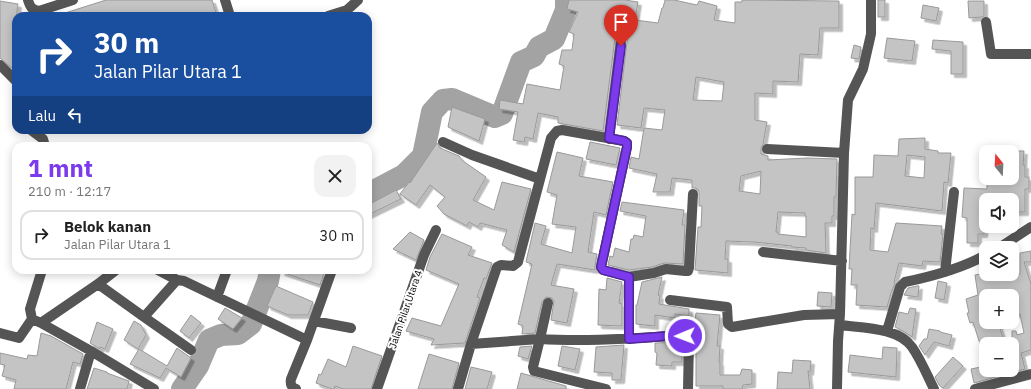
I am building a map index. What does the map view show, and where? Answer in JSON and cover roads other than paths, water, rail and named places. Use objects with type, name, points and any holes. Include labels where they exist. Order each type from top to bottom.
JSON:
[{"type":"street","points":[[28,0],[30,7],[39,11],[73,0]]},
{"type":"street","points":[[225,0],[229,12]]},
{"type":"street","points":[[341,12],[347,10],[358,0]]},
{"type":"street","points":[[837,389],[842,261],[844,153],[848,100],[863,69],[871,34],[871,0]]},
{"type":"street","points":[[609,138],[624,16]]},
{"type":"street","points":[[986,22],[991,54],[1031,54]]},
{"type":"street","points":[[0,65],[12,77]]},
{"type":"street","points":[[458,389],[471,344],[497,267],[501,265],[513,266],[518,262],[551,138],[557,131],[562,130],[609,138],[627,143],[601,267],[603,270],[629,277],[654,273],[666,269],[685,271],[690,268],[693,194]]},
{"type":"street","points":[[36,134],[43,139],[44,142]]},
{"type":"street","points":[[443,142],[472,155],[540,179]]},
{"type":"street","points":[[767,149],[844,153]]},
{"type":"street","points":[[945,272],[954,192]]},
{"type":"street","points":[[1009,241],[1031,226]]},
{"type":"street","name":"Jalan Pilar Utara 4","points":[[377,389],[424,255],[436,230]]},
{"type":"street","points":[[763,252],[842,261]]},
{"type":"street","points":[[888,331],[902,284],[945,272],[979,258]]},
{"type":"street","points":[[41,274],[30,309],[36,321],[91,351],[154,389]]},
{"type":"street","points":[[0,333],[19,338],[36,321],[98,284],[111,274]]},
{"type":"street","points":[[166,274],[177,280],[184,280],[261,319],[307,340]]},
{"type":"street","points":[[217,297],[226,274]]},
{"type":"street","points":[[296,389],[290,384],[291,380],[331,274]]},
{"type":"street","points":[[629,277],[629,339]]},
{"type":"street","points":[[144,317],[177,280]]},
{"type":"street","points":[[98,284],[191,350]]},
{"type":"street","points":[[670,300],[727,308],[728,324],[732,327],[804,315],[840,314]]},
{"type":"street","points":[[548,302],[533,368],[534,371],[606,389]]},
{"type":"street","points":[[314,321],[351,328]]},
{"type":"street","points":[[840,325],[888,331],[906,341],[912,347],[934,389]]},
{"type":"street","points":[[471,344],[540,339],[629,339],[680,335],[687,338],[689,341],[688,389]]},
{"type":"street","points":[[80,389],[91,351]]},
{"type":"street","points":[[975,389],[1031,374]]},
{"type":"waterway","points":[[372,192],[404,175],[423,156],[432,112],[443,100],[452,99],[495,117],[502,114],[521,62],[534,56],[539,47],[554,39],[566,10],[566,0]]},
{"type":"waterway","points":[[182,389],[198,366],[209,340],[221,335],[238,334],[251,324],[268,281],[269,274]]}]
